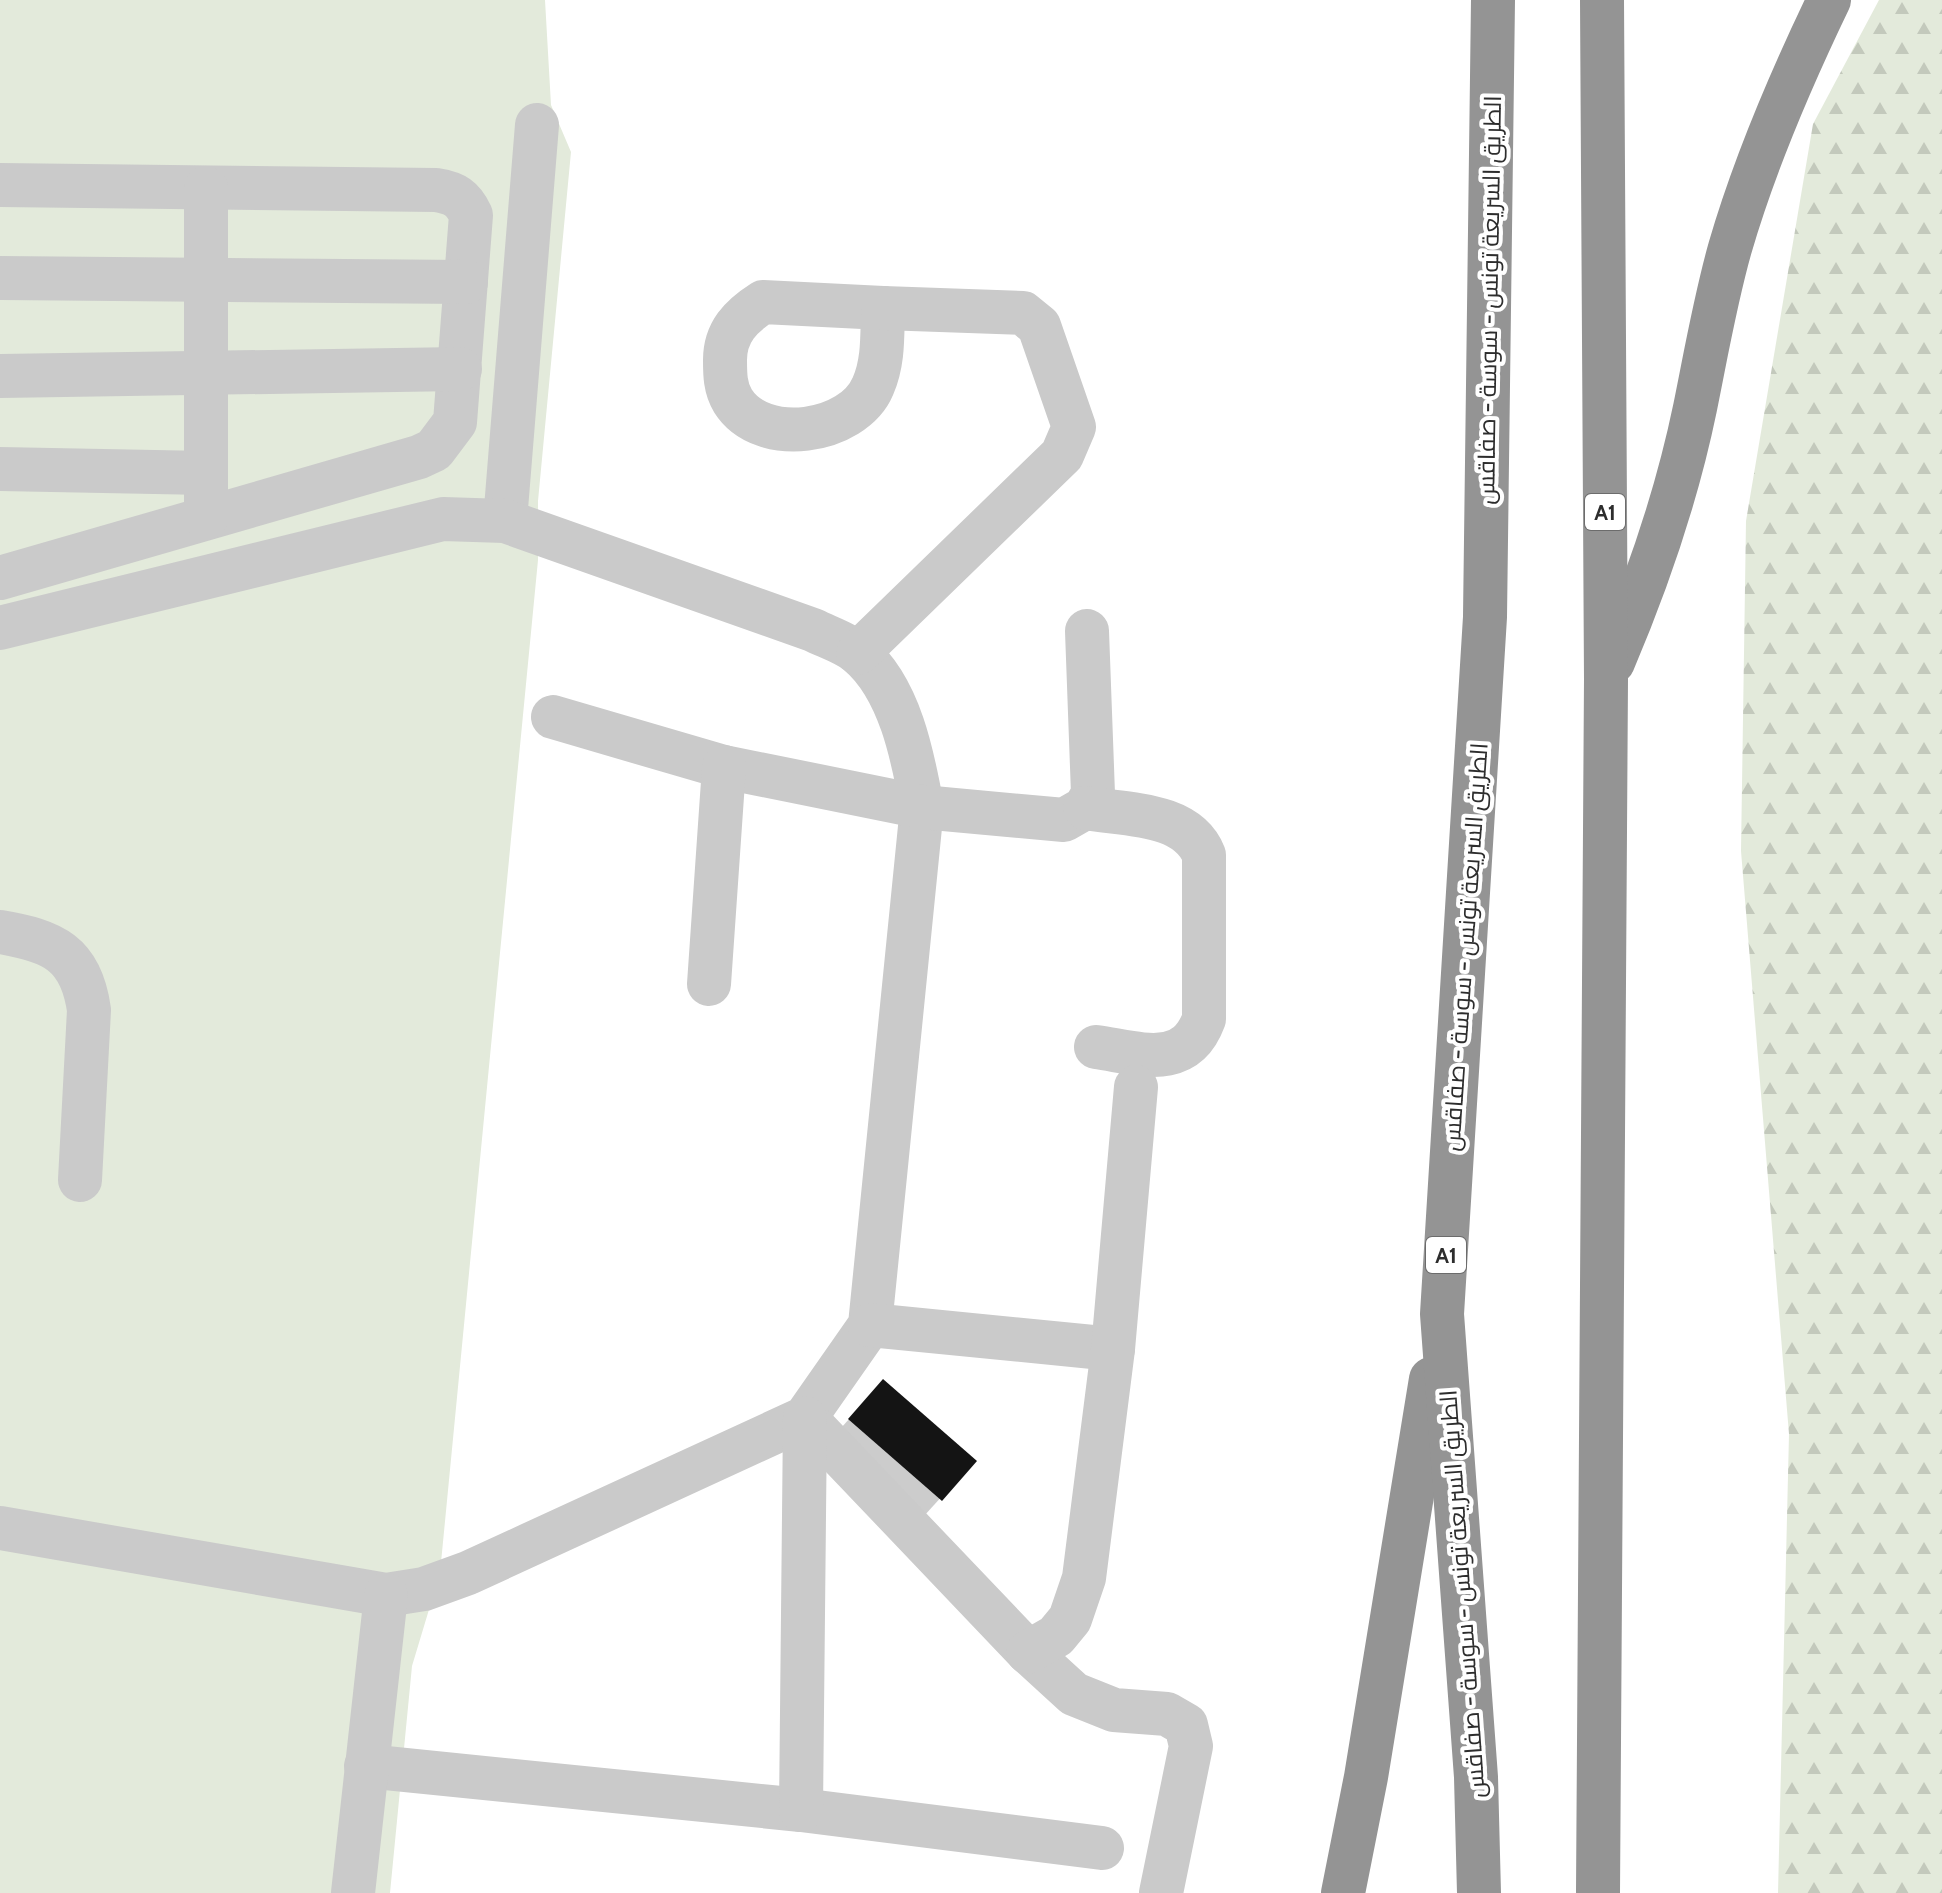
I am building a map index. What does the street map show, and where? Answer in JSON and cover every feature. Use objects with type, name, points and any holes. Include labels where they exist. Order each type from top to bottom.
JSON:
[{"type":"highway","name":"الطريق السريعة تونس - سوسة - صفاقس","points":[[1479,1893],[1476,1777],[1442,1314],[1485,617],[1493,0]]},
{"type":"highway","name":"A1","points":[[1598,1893],[1606,679],[1602,0]]},
{"type":"highway","points":[[1606,679],[1638,602],[1676,484],[1708,331],[1756,167],[1790,81],[1829,0]]},
{"type":"highway","points":[[1343,1893],[1366,1777],[1442,1314]]},
{"type":"street","points":[[505,521],[537,125]]},
{"type":"street","points":[[0,185],[452,193],[464,202],[471,215],[455,422],[434,450],[419,457],[4,577],[5,626],[443,519],[505,521],[813,630],[858,653],[879,680],[908,734],[922,807],[870,1325],[805,1418],[468,1573],[424,1589],[386,1595],[0,1528]]},
{"type":"street","points":[[206,188],[206,518]]},
{"type":"street","points":[[0,278],[466,282]]},
{"type":"street","points":[[858,653],[1062,455],[1074,427],[1039,326],[1032,318],[1023,313],[883,308]]},
{"type":"street","points":[[0,376],[460,369]]},
{"type":"street","points":[[0,469],[206,473]]},
{"type":"street","points":[[553,717],[724,767],[922,807],[1064,820],[1085,808],[1093,794],[1087,631]]},
{"type":"street","points":[[709,984],[724,767]]},
{"type":"street","points":[[1085,808],[1173,823],[1188,829],[1199,841],[1204,855],[1204,1019],[1198,1035],[1187,1047],[1172,1054],[1096,1047]]},
{"type":"street","points":[[0,932],[39,939],[60,950],[76,967],[86,987],[89,1010],[80,1180]]},
{"type":"street","points":[[1028,1652],[1056,1636],[1070,1619],[1080,1599],[1113,1349],[1136,1087]]},
{"type":"street","points":[[870,1325],[1113,1349]]},
{"type":"street","points":[[805,1418],[1028,1652],[1074,1694],[1090,1704],[1114,1710],[1167,1714],[1186,1725],[1191,1746],[1161,1893]]},
{"type":"street","points":[[801,1810],[805,1418]]},
{"type":"street","points":[[353,1893],[386,1595]]},
{"type":"street","points":[[366,1766],[801,1810],[1102,1848]]},
{"type":"green space","points":[[0,0],[545,0],[551,105],[571,152],[538,501],[538,560],[440,1573],[412,1666],[390,1893],[0,1893]]},
{"type":"green space","points":[[1879,0],[1942,0],[1942,1893],[1778,1893],[1789,1434],[1741,851],[1746,521],[1813,124]]},
{"type":"building","points":[[883,1379],[977,1461],[942,1501],[848,1419]]}]
